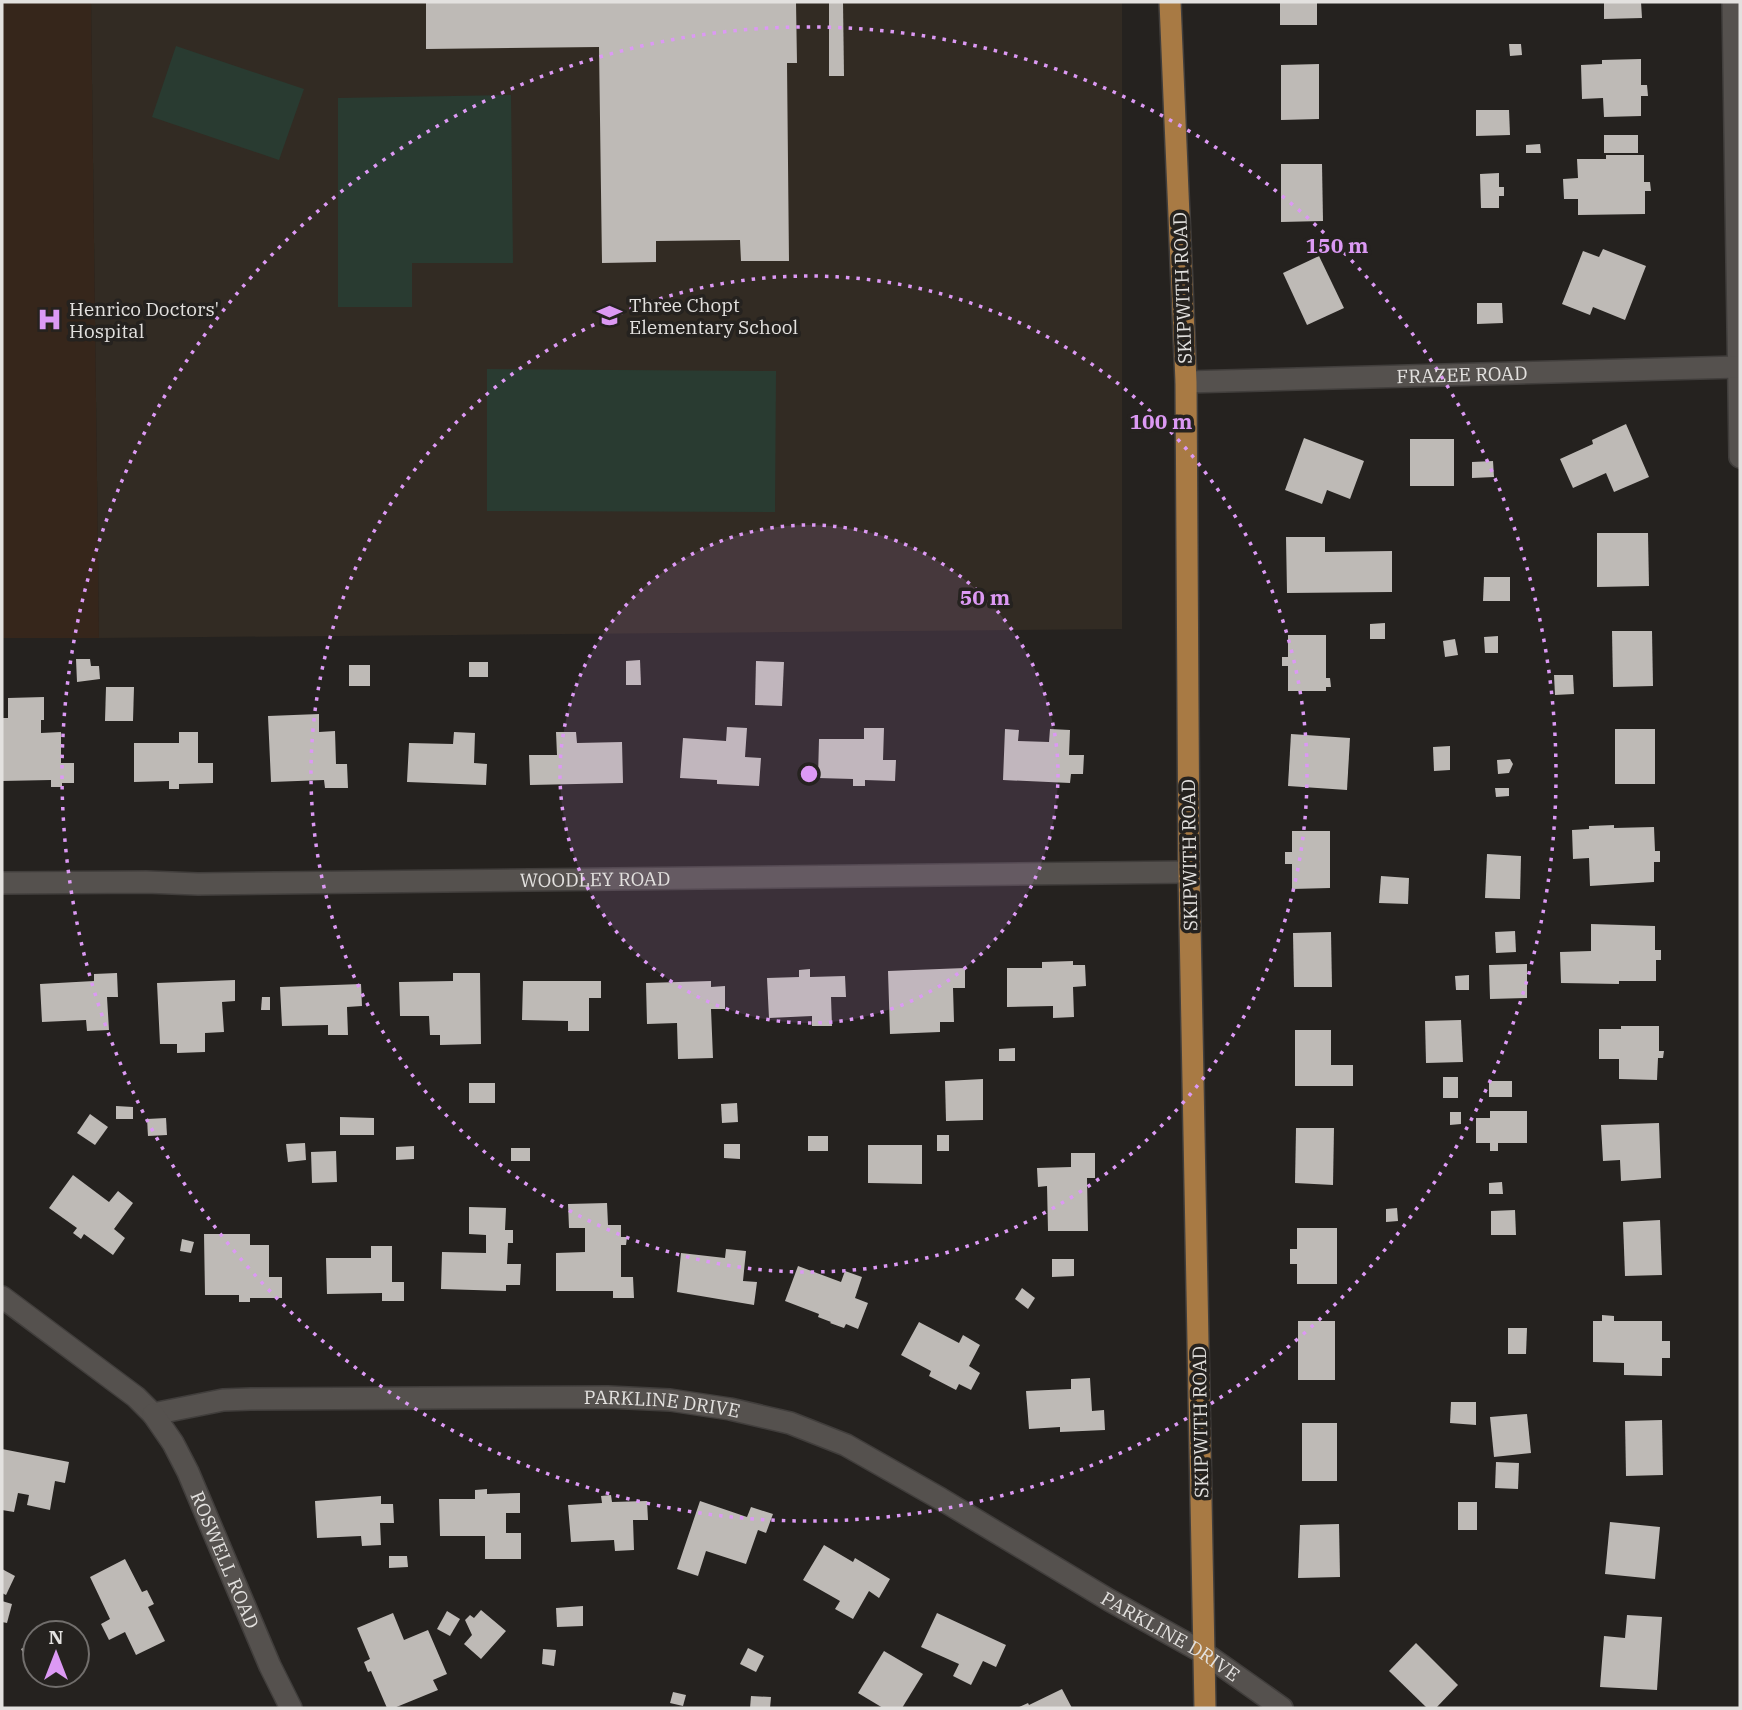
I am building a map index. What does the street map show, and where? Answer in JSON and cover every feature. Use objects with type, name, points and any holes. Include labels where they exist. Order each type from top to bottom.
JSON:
[{"type":"main road","name":"SKIPWITH ROAD","points":[[1170,2],[1186,382],[1189,872],[1205,1708]]},
{"type":"street","points":[[1733,2],[1740,457]]},
{"type":"street","name":"FRAZEE ROAD","points":[[1186,382],[1738,367]]},
{"type":"street","name":"WOODLEY ROAD","points":[[2,883],[146,881],[239,884],[1189,872]]},
{"type":"street","points":[[2,1297],[136,1397],[153,1414]]},
{"type":"street","name":"PARKLINE DRIVE","points":[[153,1414],[223,1400],[265,1398],[608,1397],[670,1400],[730,1409],[790,1423],[846,1445],[942,1499],[1109,1600],[1204,1653],[1282,1708]]},
{"type":"street","name":"ROSWELL ROAD","points":[[153,1414],[173,1443],[188,1472],[270,1666],[291,1708]]},
{"type":"shaded area","name":"Henrico Doctors' Hospital","points":[[2,2],[91,2],[99,638],[2,638]]},
{"type":"shaded area","name":"Three Chopt Elementary School","points":[[91,2],[1122,2],[1122,629],[99,638]]},
{"type":"green space","points":[[176,46],[304,89],[279,160],[152,117]]},
{"type":"green space","points":[[511,95],[513,263],[412,263],[412,307],[338,307],[338,98]]},
{"type":"green space","points":[[487,369],[776,371],[775,512],[487,511]]},
{"type":"building","points":[[426,2],[796,2],[797,63],[787,63],[789,261],[741,261],[740,240],[656,241],[656,262],[602,263],[599,47],[426,49]]},
{"type":"building","points":[[829,2],[843,2],[844,76],[829,76]]},
{"type":"building","points":[[1280,2],[1317,2],[1317,25],[1280,25]]},
{"type":"building","points":[[1604,2],[1641,2],[1642,18],[1604,19]]},
{"type":"building","points":[[1509,44],[1521,44],[1522,55],[1510,56]]},
{"type":"building","points":[[1641,59],[1641,85],[1647,85],[1648,96],[1641,96],[1641,116],[1604,117],[1603,98],[1582,99],[1581,65],[1602,64],[1602,60]]},
{"type":"building","points":[[1319,64],[1319,119],[1281,120],[1281,65]]},
{"type":"building","points":[[1476,110],[1509,110],[1510,135],[1476,136]]},
{"type":"building","points":[[1604,135],[1638,135],[1638,153],[1604,153]]},
{"type":"building","points":[[1540,144],[1541,153],[1526,153],[1526,145]]},
{"type":"building","points":[[1606,155],[1644,155],[1644,182],[1650,182],[1651,191],[1645,191],[1645,214],[1578,215],[1578,199],[1564,199],[1563,179],[1578,178],[1577,159],[1606,159]]},
{"type":"building","points":[[1281,164],[1322,164],[1323,221],[1281,222]]},
{"type":"building","points":[[1499,173],[1499,187],[1504,187],[1504,196],[1499,196],[1499,208],[1481,208],[1480,174]]},
{"type":"building","points":[[1603,249],[1646,266],[1625,320],[1593,307],[1590,315],[1562,304],[1583,251],[1599,257]]},
{"type":"building","points":[[1319,256],[1344,308],[1307,325],[1283,273]]},
{"type":"building","points":[[1477,303],[1502,303],[1503,323],[1477,324]]},
{"type":"building","points":[[1626,424],[1649,477],[1614,492],[1606,473],[1573,488],[1560,459],[1593,444],[1592,440]]},
{"type":"building","points":[[1304,438],[1364,461],[1350,499],[1327,490],[1322,504],[1285,490]]},
{"type":"building","points":[[1410,439],[1454,439],[1454,486],[1410,486]]},
{"type":"building","points":[[1493,461],[1494,477],[1472,478],[1472,462]]},
{"type":"building","points":[[1597,533],[1648,533],[1649,586],[1597,587]]},
{"type":"building","points":[[1286,537],[1325,537],[1325,552],[1392,551],[1392,592],[1287,593]]},
{"type":"building","points":[[1484,577],[1510,577],[1510,601],[1483,601]]},
{"type":"building","points":[[1385,623],[1385,639],[1370,639],[1370,624]]},
{"type":"building","points":[[1612,631],[1652,631],[1653,686],[1613,687]]},
{"type":"building","points":[[1288,635],[1326,635],[1326,678],[1330,678],[1331,687],[1326,687],[1326,691],[1288,691],[1288,666],[1282,666],[1282,657],[1288,657]]},
{"type":"building","points":[[1498,636],[1498,653],[1485,653],[1484,637]]},
{"type":"building","points":[[1455,639],[1458,655],[1445,657],[1443,641]]},
{"type":"building","points":[[76,659],[90,659],[91,666],[99,666],[100,679],[77,682]]},
{"type":"building","points":[[640,660],[641,685],[626,685],[626,661]]},
{"type":"building","points":[[756,661],[784,662],[782,706],[755,705]]},
{"type":"building","points":[[469,662],[488,662],[488,677],[469,677]]},
{"type":"building","points":[[349,665],[370,665],[370,686],[349,686]]},
{"type":"building","points":[[1554,675],[1573,675],[1574,694],[1555,695]]},
{"type":"building","points":[[106,687],[134,687],[133,721],[105,721]]},
{"type":"building","points":[[44,697],[41,733],[61,732],[61,763],[74,763],[74,783],[51,787],[51,780],[2,781],[2,718],[8,718],[8,698]]},
{"type":"building","points":[[319,714],[319,732],[335,731],[336,764],[347,764],[348,788],[325,788],[324,780],[271,782],[268,716]]},
{"type":"building","points":[[727,727],[747,728],[745,757],[761,758],[759,786],[717,784],[717,780],[680,778],[683,738],[726,741]]},
{"type":"building","points":[[864,728],[884,728],[883,760],[896,760],[895,781],[865,780],[865,786],[853,786],[853,779],[818,778],[819,739],[864,739]]},
{"type":"building","points":[[1005,729],[1019,730],[1018,741],[1049,742],[1050,729],[1070,730],[1069,755],[1084,755],[1083,774],[1071,774],[1070,783],[1003,780]]},
{"type":"building","points":[[1615,729],[1655,729],[1655,784],[1615,784]]},
{"type":"building","points":[[179,732],[198,732],[198,763],[213,763],[213,783],[179,784],[179,789],[169,789],[169,781],[134,782],[134,743],[179,743]]},
{"type":"building","points":[[454,732],[475,733],[474,763],[487,764],[486,785],[407,782],[409,743],[453,744]]},
{"type":"building","points":[[556,732],[576,732],[577,743],[622,742],[623,783],[530,785],[529,755],[557,755]]},
{"type":"building","points":[[1291,734],[1350,738],[1347,790],[1288,786]]},
{"type":"building","points":[[1450,746],[1450,770],[1434,771],[1433,747]]},
{"type":"building","points":[[1510,759],[1513,764],[1509,773],[1498,774],[1497,760]]},
{"type":"building","points":[[1495,788],[1509,788],[1509,796],[1496,797]]},
{"type":"building","points":[[1614,825],[1614,828],[1654,827],[1655,851],[1660,851],[1660,862],[1654,862],[1654,882],[1590,886],[1589,858],[1573,859],[1572,830]]},
{"type":"building","points":[[1292,831],[1330,831],[1330,888],[1292,889],[1292,864],[1285,864],[1285,852],[1292,852]]},
{"type":"building","points":[[1487,854],[1521,856],[1520,899],[1485,898]]},
{"type":"building","points":[[1381,876],[1409,878],[1408,904],[1379,903]]},
{"type":"building","points":[[1591,924],[1655,926],[1655,950],[1661,950],[1661,960],[1656,960],[1656,981],[1619,981],[1619,984],[1561,983],[1560,952],[1591,951]]},
{"type":"building","points":[[1515,931],[1516,952],[1496,953],[1495,932]]},
{"type":"building","points":[[1331,932],[1332,987],[1294,987],[1293,933]]},
{"type":"building","points":[[1073,961],[1073,965],[1085,965],[1086,986],[1073,987],[1074,1017],[1053,1018],[1053,1006],[1007,1007],[1007,968],[1042,968],[1042,962]]},
{"type":"building","points":[[1527,964],[1527,998],[1490,999],[1489,965]]},
{"type":"building","points":[[965,968],[965,988],[953,988],[954,1022],[940,1022],[940,1032],[890,1034],[888,971]]},
{"type":"building","points":[[810,969],[810,977],[845,976],[846,997],[831,997],[832,1026],[812,1026],[812,1016],[769,1018],[767,978],[799,977],[799,970]]},
{"type":"building","points":[[117,973],[118,997],[107,997],[109,1030],[87,1031],[86,1020],[42,1022],[40,984],[94,981],[94,974]]},
{"type":"building","points":[[453,973],[480,973],[481,1044],[440,1045],[440,1035],[430,1035],[429,1016],[400,1016],[399,982],[453,981]]},
{"type":"building","points":[[1469,975],[1469,990],[1456,990],[1455,976]]},
{"type":"building","points":[[235,980],[235,1001],[222,1002],[224,1032],[205,1033],[205,1052],[177,1053],[177,1044],[160,1044],[157,983]]},
{"type":"building","points":[[523,981],[601,981],[601,998],[589,998],[589,1031],[568,1031],[568,1021],[522,1020]]},
{"type":"building","points":[[711,981],[711,987],[725,986],[725,1009],[711,1009],[713,1058],[678,1059],[677,1023],[647,1024],[646,983]]},
{"type":"building","points":[[361,984],[362,1006],[347,1007],[348,1035],[328,1035],[328,1025],[282,1026],[280,987]]},
{"type":"building","points":[[262,997],[270,997],[270,1010],[261,1010]]},
{"type":"building","points":[[1461,1020],[1463,1062],[1426,1063],[1425,1021]]},
{"type":"building","points":[[1621,1026],[1659,1026],[1659,1051],[1664,1051],[1663,1058],[1658,1058],[1657,1080],[1619,1079],[1619,1059],[1599,1059],[1599,1029],[1621,1029]]},
{"type":"building","points":[[1295,1030],[1331,1030],[1331,1065],[1353,1065],[1353,1086],[1295,1086]]},
{"type":"building","points":[[1015,1048],[1015,1061],[999,1061],[999,1049]]},
{"type":"building","points":[[1443,1077],[1458,1077],[1458,1098],[1443,1098]]},
{"type":"building","points":[[983,1079],[983,1120],[946,1121],[945,1081]]},
{"type":"building","points":[[1489,1081],[1512,1081],[1512,1097],[1489,1097]]},
{"type":"building","points":[[469,1083],[495,1083],[495,1103],[469,1103]]},
{"type":"building","points":[[737,1103],[738,1122],[722,1123],[721,1104]]},
{"type":"building","points":[[116,1106],[133,1107],[133,1119],[116,1119]]},
{"type":"building","points":[[1490,1111],[1527,1111],[1527,1143],[1498,1143],[1498,1151],[1490,1151],[1490,1143],[1476,1143],[1476,1118],[1490,1118]]},
{"type":"building","points":[[1450,1112],[1461,1112],[1461,1124],[1450,1125]]},
{"type":"building","points":[[90,1114],[108,1127],[95,1145],[77,1133]]},
{"type":"building","points":[[340,1117],[374,1118],[374,1135],[340,1135]]},
{"type":"building","points":[[166,1118],[167,1135],[148,1136],[147,1119]]},
{"type":"building","points":[[1659,1123],[1661,1178],[1621,1181],[1620,1160],[1603,1161],[1601,1125]]},
{"type":"building","points":[[1296,1128],[1334,1128],[1333,1185],[1295,1183]]},
{"type":"building","points":[[937,1135],[949,1135],[949,1151],[937,1151]]},
{"type":"building","points":[[808,1136],[828,1136],[828,1151],[808,1151]]},
{"type":"building","points":[[305,1143],[306,1160],[288,1162],[286,1144]]},
{"type":"building","points":[[724,1144],[740,1144],[740,1159],[724,1158]]},
{"type":"building","points":[[868,1145],[922,1145],[922,1184],[868,1183]]},
{"type":"building","points":[[414,1146],[414,1159],[396,1160],[396,1147]]},
{"type":"building","points":[[511,1148],[530,1148],[530,1161],[511,1161]]},
{"type":"building","points":[[336,1151],[337,1182],[312,1183],[311,1152]]},
{"type":"building","points":[[1071,1153],[1095,1153],[1095,1178],[1087,1178],[1088,1231],[1048,1231],[1047,1186],[1038,1187],[1037,1168],[1071,1167]]},
{"type":"building","points":[[73,1175],[109,1202],[118,1191],[133,1203],[114,1229],[125,1238],[113,1255],[84,1234],[81,1239],[73,1233],[77,1228],[49,1208]]},
{"type":"building","points":[[1502,1182],[1503,1194],[1489,1194],[1489,1183]]},
{"type":"building","points":[[607,1203],[608,1225],[621,1225],[621,1237],[627,1237],[626,1245],[621,1245],[621,1277],[633,1277],[634,1298],[613,1298],[613,1291],[556,1291],[556,1253],[585,1252],[585,1228],[569,1228],[568,1204]]},
{"type":"building","points":[[469,1207],[506,1208],[505,1230],[513,1230],[513,1243],[508,1243],[507,1264],[521,1264],[520,1285],[506,1285],[506,1291],[441,1289],[442,1252],[486,1253],[486,1235],[469,1234]]},
{"type":"building","points":[[1397,1208],[1398,1221],[1386,1222],[1386,1209]]},
{"type":"building","points":[[1515,1210],[1516,1235],[1491,1235],[1491,1211]]},
{"type":"building","points":[[1660,1220],[1662,1275],[1625,1276],[1623,1222]]},
{"type":"building","points":[[1297,1228],[1337,1228],[1337,1284],[1297,1284],[1297,1264],[1290,1264],[1290,1249],[1297,1249]]},
{"type":"building","points":[[204,1234],[250,1234],[250,1245],[269,1245],[269,1277],[282,1277],[282,1298],[250,1298],[250,1302],[239,1302],[239,1295],[205,1295]]},
{"type":"building","points":[[182,1239],[194,1242],[191,1253],[180,1251]]},
{"type":"building","points":[[371,1246],[392,1246],[392,1282],[404,1282],[404,1301],[382,1301],[382,1293],[327,1294],[326,1258],[371,1258]]},
{"type":"building","points":[[726,1249],[746,1251],[743,1281],[757,1282],[754,1305],[677,1292],[681,1253],[725,1258]]},
{"type":"building","points":[[1052,1259],[1074,1259],[1074,1276],[1052,1277]]},
{"type":"building","points":[[798,1266],[841,1282],[845,1271],[862,1277],[855,1298],[868,1303],[858,1329],[846,1324],[844,1328],[830,1323],[818,1317],[819,1314],[785,1301]]},
{"type":"building","points":[[1022,1288],[1035,1298],[1028,1309],[1015,1299]]},
{"type":"building","points":[[1602,1315],[1614,1316],[1614,1321],[1662,1321],[1662,1341],[1670,1341],[1670,1358],[1662,1358],[1662,1376],[1624,1375],[1624,1363],[1593,1362],[1593,1321],[1602,1321]]},
{"type":"building","points":[[1298,1321],[1335,1321],[1335,1380],[1298,1380]]},
{"type":"building","points":[[919,1322],[959,1343],[963,1335],[980,1345],[969,1366],[980,1373],[971,1390],[959,1384],[956,1390],[929,1376],[931,1371],[901,1355]]},
{"type":"building","points":[[1508,1328],[1527,1328],[1526,1354],[1508,1354]]},
{"type":"building","points":[[1090,1378],[1092,1411],[1104,1410],[1105,1430],[1060,1432],[1060,1427],[1029,1429],[1026,1391],[1071,1389],[1071,1379]]},
{"type":"building","points":[[1451,1402],[1476,1402],[1476,1425],[1450,1423]]},
{"type":"building","points":[[1527,1414],[1531,1453],[1494,1457],[1490,1417]]},
{"type":"building","points":[[1662,1420],[1663,1475],[1626,1476],[1625,1421]]},
{"type":"building","points":[[1302,1423],[1337,1423],[1337,1481],[1302,1481]]},
{"type":"building","points":[[2,1449],[69,1462],[65,1483],[55,1481],[50,1510],[27,1505],[29,1495],[18,1493],[14,1512],[2,1510]]},
{"type":"building","points":[[1496,1462],[1519,1463],[1518,1489],[1495,1488]]},
{"type":"building","points":[[487,1489],[487,1494],[520,1493],[520,1513],[506,1513],[506,1533],[521,1533],[521,1559],[485,1559],[485,1536],[440,1536],[439,1499],[475,1499],[475,1490]]},
{"type":"building","points":[[611,1495],[612,1502],[647,1501],[648,1520],[633,1520],[634,1550],[615,1551],[614,1540],[571,1542],[568,1505],[602,1503],[601,1496]]},
{"type":"building","points":[[381,1496],[381,1504],[393,1504],[394,1523],[380,1523],[381,1545],[362,1546],[361,1536],[317,1538],[315,1501]]},
{"type":"building","points":[[700,1501],[747,1517],[751,1507],[773,1514],[766,1533],[758,1530],[746,1564],[706,1551],[698,1576],[677,1569]]},
{"type":"building","points":[[1458,1502],[1477,1502],[1477,1530],[1458,1530]]},
{"type":"building","points":[[1610,1522],[1660,1527],[1655,1579],[1605,1574]]},
{"type":"building","points":[[1339,1524],[1340,1577],[1298,1578],[1300,1525]]},
{"type":"building","points":[[824,1545],[853,1562],[855,1558],[890,1579],[879,1598],[869,1591],[853,1619],[835,1609],[840,1601],[803,1580]]},
{"type":"building","points":[[389,1556],[407,1556],[408,1567],[389,1568]]},
{"type":"building","points":[[125,1559],[142,1592],[147,1590],[154,1604],[148,1607],[165,1641],[136,1655],[125,1632],[109,1640],[101,1624],[110,1619],[90,1577]]},
{"type":"building","points":[[2,1569],[15,1576],[6,1595],[2,1593]]},
{"type":"building","points":[[2,1601],[12,1604],[7,1623],[2,1622]]},
{"type":"building","points":[[583,1606],[583,1626],[557,1627],[556,1608]]},
{"type":"building","points":[[481,1610],[506,1631],[481,1659],[464,1644],[472,1635],[465,1620],[470,1615],[474,1618]]},
{"type":"building","points":[[447,1611],[460,1619],[450,1636],[437,1629]]},
{"type":"building","points":[[393,1613],[404,1640],[428,1630],[447,1674],[433,1680],[438,1690],[394,1708],[387,1708],[371,1671],[368,1672],[364,1662],[370,1659],[357,1628]]},
{"type":"building","points":[[937,1613],[1006,1645],[996,1667],[983,1661],[971,1685],[953,1676],[959,1664],[921,1647]]},
{"type":"building","points":[[1627,1615],[1662,1617],[1657,1690],[1600,1687],[1604,1636],[1625,1638]]},
{"type":"building","points":[[1416,1643],[1458,1685],[1436,1708],[1427,1708],[1389,1671]]},
{"type":"building","points":[[748,1648],[764,1656],[756,1672],[740,1664]]},
{"type":"building","points":[[543,1649],[556,1650],[554,1666],[542,1664]]},
{"type":"building","points":[[884,1651],[923,1674],[902,1708],[883,1708],[858,1693]]},
{"type":"building","points":[[1062,1689],[1072,1708],[1017,1708],[1028,1703],[1029,1705]]},
{"type":"building","points":[[673,1692],[686,1695],[683,1706],[670,1703]]},
{"type":"building","points":[[751,1696],[771,1697],[770,1708],[750,1708]]},
{"type":"place","name":"Three Chopt Elementary School","points":[[609,316]]},
{"type":"place","name":"Henrico Doctors' Hospital","points":[[49,320]]}]
